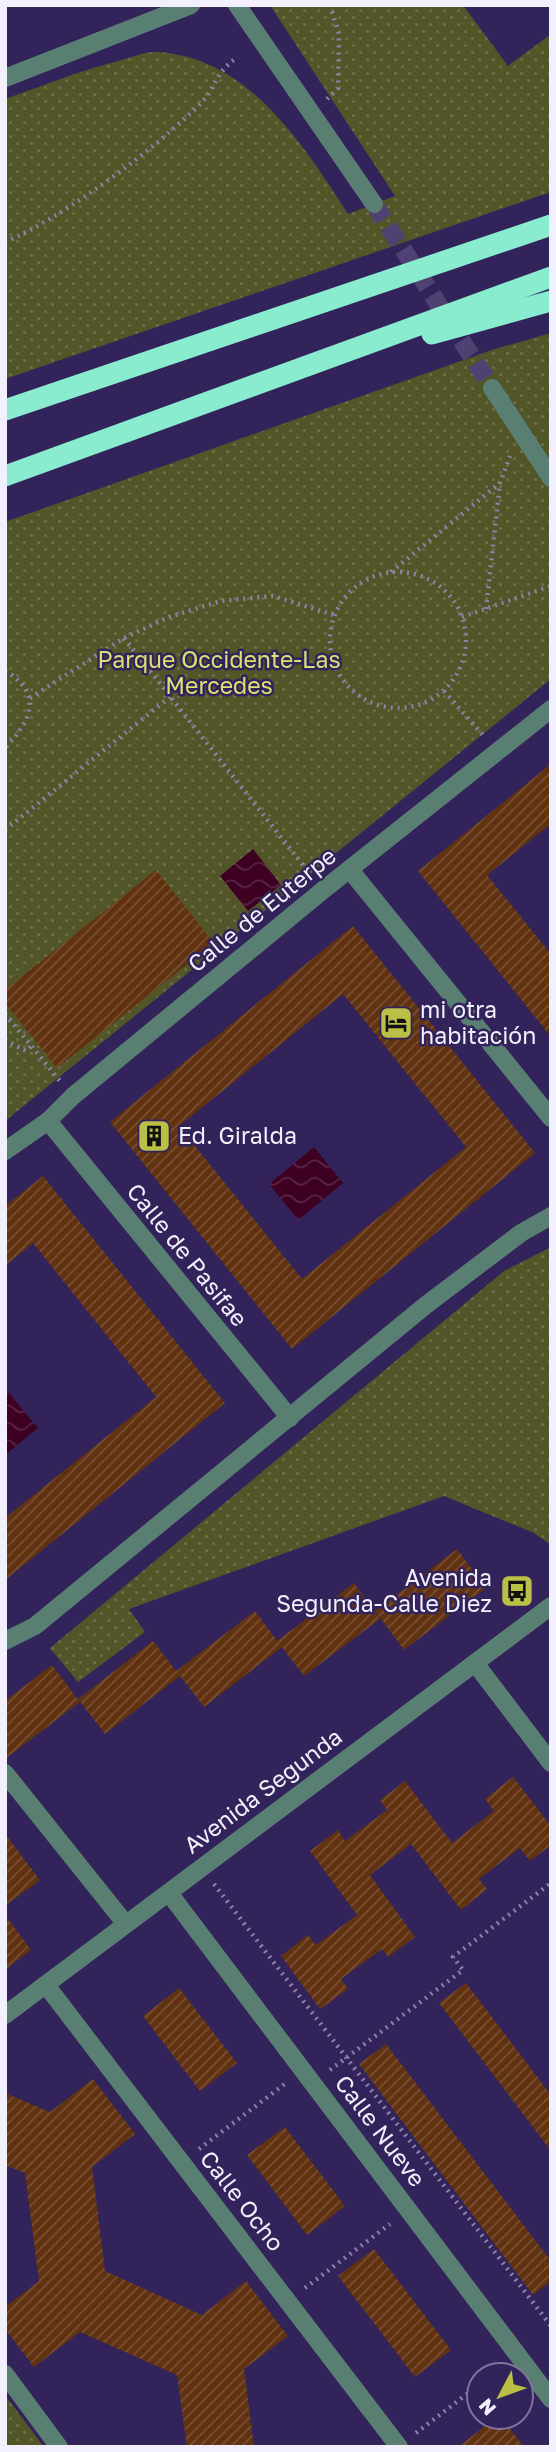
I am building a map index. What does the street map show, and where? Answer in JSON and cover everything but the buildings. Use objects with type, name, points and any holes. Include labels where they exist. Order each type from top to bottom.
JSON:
[{"type":"highway","points":[[5,410],[551,225]]},
{"type":"highway","points":[[5,476],[551,277]]},
{"type":"highway","points":[[282,376],[551,301]]},
{"type":"street","points":[[5,78],[191,5]]},
{"type":"street","points":[[237,5],[374,204]]},
{"type":"street","points":[[492,388],[551,478]]},
{"type":"street","name":"Calle de Euterpe","points":[[5,1151],[48,1121],[73,1096],[322,891],[551,709]]},
{"type":"street","points":[[350,870],[551,1118]]},
{"type":"street","name":"Calle de Pasifae","points":[[48,1121],[290,1418]]},
{"type":"street","points":[[5,1641],[35,1626],[426,1306],[521,1233],[551,1216]]},
{"type":"street","name":"Avenida Segunda","points":[[5,2015],[551,1606]]},
{"type":"street","points":[[475,1662],[551,1763]]},
{"type":"street","points":[[5,1773],[125,1923]]},
{"type":"street","name":"Calle Nueve","points":[[169,1893],[551,2399]]},
{"type":"street","name":"Calle Ocho","points":[[46,1985],[398,2446]]},
{"type":"street","points":[[5,2374],[60,2447]]},
{"type":"path","points":[[312,115],[338,88],[339,34],[330,5]]},
{"type":"path","points":[[5,242],[76,201],[143,152],[204,100],[222,69],[238,57]]},
{"type":"path","points":[[486,608],[500,483],[522,433]]},
{"type":"path","points":[[391,572],[426,578],[453,601],[462,617],[466,636],[464,657],[457,675],[444,691],[425,703],[402,709],[379,706],[359,697],[342,681],[332,660],[329,637],[334,615],[343,598],[357,586],[391,572],[500,483]]},
{"type":"path","points":[[462,617],[551,586]]},
{"type":"path","points":[[30,698],[124,638],[169,617],[221,601],[273,596],[334,615]]},
{"type":"path","points":[[124,638],[322,891]]},
{"type":"path","points":[[5,671],[20,680],[30,698],[30,714],[5,748]]},
{"type":"path","points":[[444,691],[497,751]]},
{"type":"path","points":[[5,830],[171,696]]},
{"type":"path","points":[[5,1014],[73,1096]]},
{"type":"path","points":[[5,1040],[26,1051],[31,1046]]},
{"type":"path","points":[[201,1868],[551,2326]]},
{"type":"path","points":[[181,2162],[308,2077],[346,2058],[463,1970],[453,1957],[551,1884]]},
{"type":"path","points":[[288,2302],[408,2210]]},
{"type":"path","points":[[398,2446],[465,2396]]},
{"type":"green space","points":[[270,5],[463,5],[508,66],[551,34],[551,192],[5,379],[5,99],[142,54],[154,52],[187,57],[217,68],[244,86],[269,108],[292,133],[348,214],[395,196]]},
{"type":"green space","name":"Parque Occidente-Las Mercedes","points":[[551,333],[551,679],[5,1121],[5,522],[492,350]]},
{"type":"green space","points":[[551,1247],[551,1545],[534,1533],[444,1496],[129,1609],[145,1632],[78,1682],[50,1648],[504,1271]]},
{"type":"green space","points":[[5,2395],[44,2447],[5,2447]]},
{"type":"water","points":[[253,849],[281,885],[248,911],[220,876]]},
{"type":"water","points":[[314,1147],[343,1183],[298,1220],[269,1184]]},
{"type":"water","points":[[9,1393],[38,1428],[5,1455],[5,1396]]},
{"type":"tunnel","points":[[374,204],[492,388]]},
{"type":"place","name":"mi otra habitación","points":[[396,1023]]},
{"type":"place","name":"Ed. Giralda","points":[[154,1136]]},
{"type":"place","name":"Avenida Segunda-Calle Diez","points":[[517,1591]]}]
